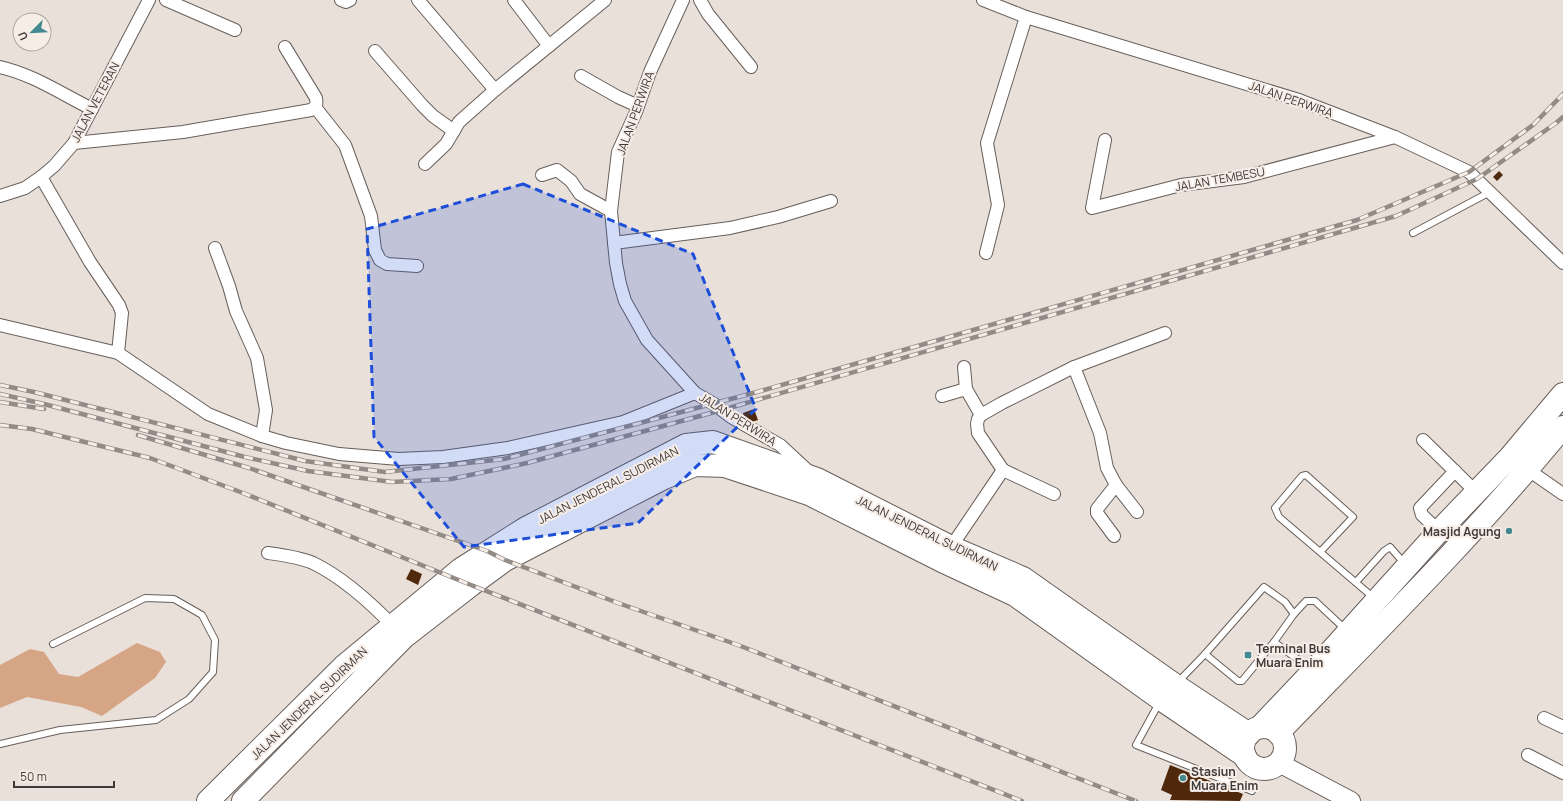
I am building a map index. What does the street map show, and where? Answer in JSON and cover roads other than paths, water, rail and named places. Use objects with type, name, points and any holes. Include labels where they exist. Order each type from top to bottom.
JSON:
[{"type":"highway","points":[[1262,731],[1313,671],[1349,632],[1385,608],[1408,567],[1439,531],[1510,457],[1563,394]]},
{"type":"highway","points":[[1262,731],[1284,742],[1284,753],[1279,763],[1273,767],[1260,768],[1248,762],[1245,756],[1244,744],[1262,731],[1385,608],[1528,470],[1563,427]]},
{"type":"highway","name":"JALAN JENDERAL SUDIRMAN","points":[[243,801],[398,632],[461,569],[487,551],[526,528],[686,445],[713,442],[1024,578],[1168,692],[1245,756]]},
{"type":"highway","name":"JALAN JENDERAL SUDIRMAN","points":[[813,487],[942,560],[1015,595],[1168,692],[1262,731]]},
{"type":"highway","name":"JALAN JENDERAL SUDIRMAN","points":[[208,801],[344,666],[398,632]]},
{"type":"main road","points":[[1279,763],[1351,801]]},
{"type":"street","name":"JALAN VETERAN","points":[[0,196],[25,188],[41,177],[54,166],[74,143],[148,0]]},
{"type":"street","points":[[166,0],[235,30]]},
{"type":"street","points":[[341,0],[346,2],[350,0]]},
{"type":"street","points":[[418,0],[495,90]]},
{"type":"street","points":[[514,0],[549,46]]},
{"type":"street","points":[[425,164],[446,144],[459,122],[495,90],[605,0]]},
{"type":"street","points":[[700,0],[708,14],[751,67]]},
{"type":"street","name":"JALAN PERWIRA","points":[[983,0],[1026,17],[1299,100],[1395,137],[1470,172],[1563,262]]},
{"type":"street","name":"JALAN PERWIRA","points":[[681,1],[650,72],[638,106],[618,152],[611,211],[620,284],[625,301],[647,340],[695,393],[714,404],[731,417],[780,445],[813,487]]},
{"type":"street","points":[[986,253],[998,205],[987,143],[1026,17]]},
{"type":"street","points":[[285,48],[316,98],[317,104],[315,107]]},
{"type":"street","points":[[375,51],[422,105],[454,131]]},
{"type":"street","points":[[0,67],[13,70],[35,80],[92,109]]},
{"type":"street","points":[[581,76],[618,97],[638,106]]},
{"type":"street","points":[[74,143],[183,132],[303,112],[315,107]]},
{"type":"street","points":[[315,107],[345,145],[371,216],[375,250],[380,260],[387,264],[417,266]]},
{"type":"street","name":"JALAN TEMBESU","points":[[1105,140],[1092,208],[1181,185],[1244,177],[1395,137]]},
{"type":"street","points":[[542,175],[557,170],[571,181],[580,194],[611,211]]},
{"type":"street","points":[[41,177],[90,262],[119,305],[122,313],[118,353]]},
{"type":"street","points":[[614,243],[730,228],[778,217],[831,201]]},
{"type":"street","points":[[214,248],[229,286],[236,311],[257,358],[266,410],[262,436]]},
{"type":"street","points":[[0,325],[118,353],[208,414],[262,436],[286,443],[339,454],[399,459],[443,457],[508,448],[623,422],[695,393]]},
{"type":"street","points":[[1054,494],[1003,470],[978,432],[978,419],[981,415],[1002,403],[1074,367],[1165,333]]},
{"type":"street","points":[[964,367],[966,389],[981,415]]},
{"type":"street","points":[[1074,367],[1100,434],[1107,468],[1116,484],[1137,512]]},
{"type":"street","points":[[942,396],[966,389]]},
{"type":"street","points":[[1423,440],[1476,492]]},
{"type":"street","points":[[1510,457],[1563,494]]},
{"type":"street","points":[[951,547],[1003,470]]},
{"type":"street","points":[[1439,531],[1422,515],[1420,508],[1455,471]]},
{"type":"street","points":[[1114,536],[1097,513],[1097,509],[1116,484]]},
{"type":"street","points":[[268,553],[292,556],[313,563],[348,586],[398,632]]},
{"type":"street","points":[[1544,718],[1563,727]]},
{"type":"street","points":[[1528,755],[1563,774]]},
{"type":"lane","points":[[1414,233],[1490,192]]},
{"type":"lane","points":[[1320,552],[1353,517],[1306,475],[1302,476],[1275,508],[1279,517],[1385,608]]},
{"type":"lane","points":[[1356,582],[1384,551],[1390,547],[1408,567]]},
{"type":"lane","points":[[1252,791],[1136,745],[1168,692],[1205,654],[1264,587],[1285,602],[1294,614]]},
{"type":"lane","points":[[0,744],[60,730],[156,720],[189,699],[213,672],[215,640],[202,615],[174,599],[145,598],[53,644]]},
{"type":"lane","points":[[1205,654],[1238,681],[1242,681],[1306,600],[1315,601],[1349,632]]},
{"type":"lane","points":[[1274,642],[1313,671]]},
{"type":"railway","points":[[0,385],[34,392],[305,461],[385,472],[504,459],[757,392],[1357,220],[1469,172],[1533,125],[1563,94]]},
{"type":"railway","points":[[0,394],[44,404],[245,457],[308,471],[392,482],[451,479],[527,463],[722,410],[1396,216],[1477,179],[1563,117]]},
{"type":"railway","points":[[0,402],[44,409]]},
{"type":"railway","points":[[0,425],[32,429],[150,458],[243,493],[471,585],[1022,801]]},
{"type":"railway","points":[[138,435],[249,468],[487,551],[505,560],[618,603],[738,645],[1136,801]]},
{"type":"place","name":"Masjid Agung","points":[[1509,531]]},
{"type":"place","name":"Terminal Bus Muara Enim","points":[[1248,655]]},
{"type":"place","name":"Stasiun Muara Enim","points":[[1183,778]]}]
